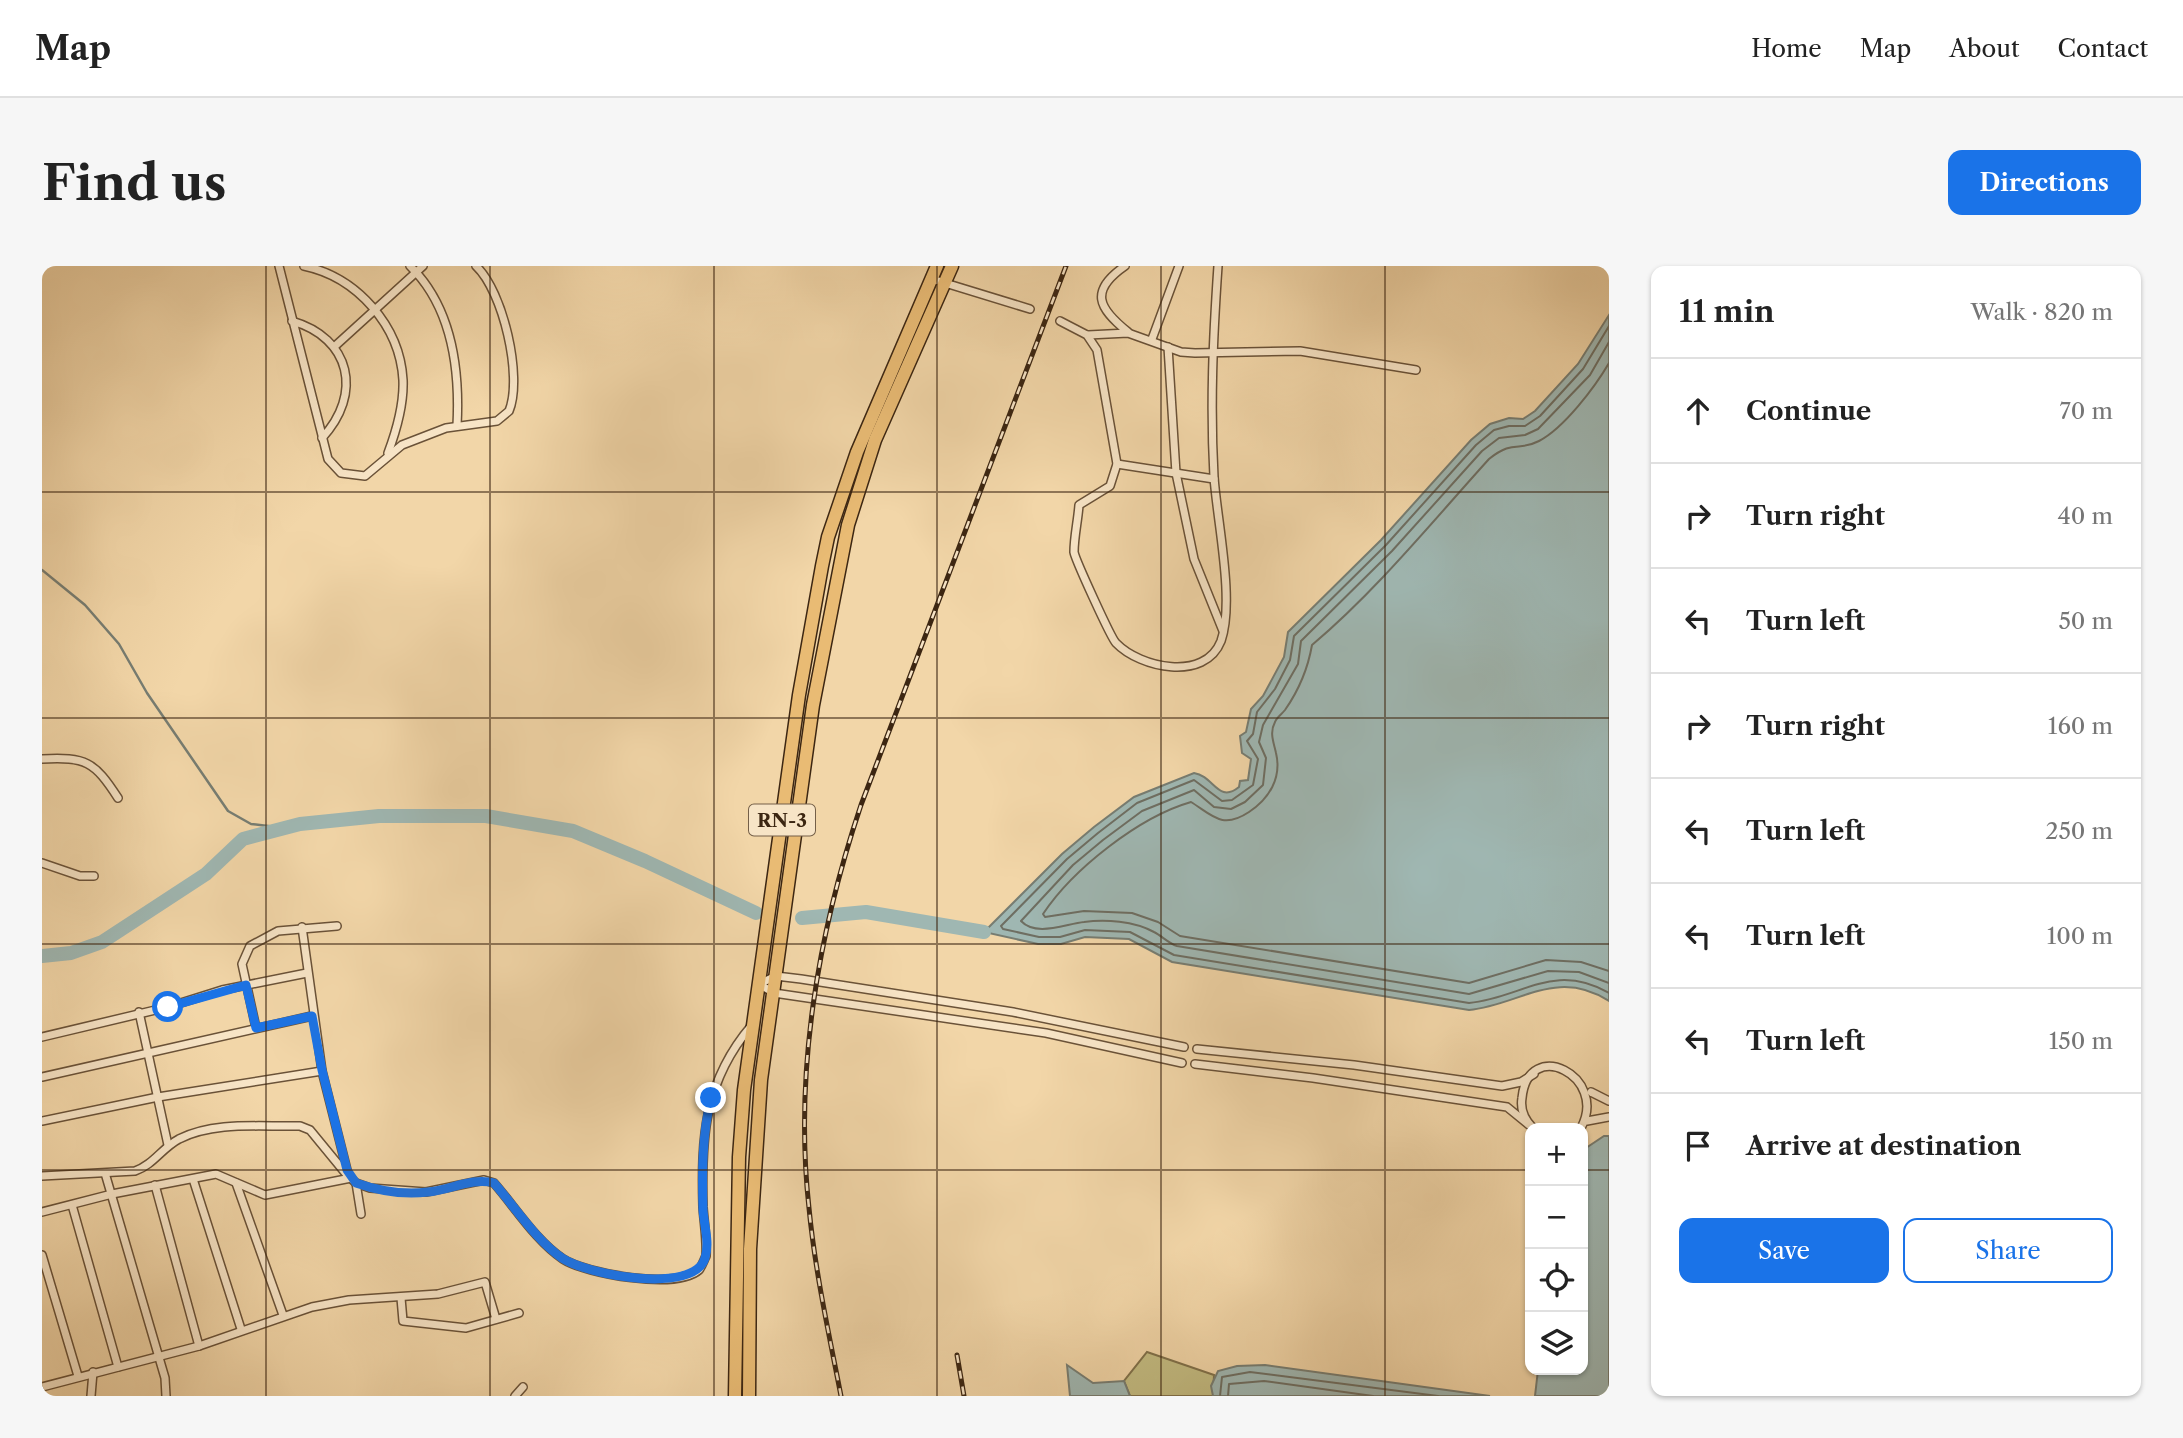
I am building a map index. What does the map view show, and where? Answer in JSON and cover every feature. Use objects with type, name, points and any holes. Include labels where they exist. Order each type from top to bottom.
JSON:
[{"type":"highway","name":"RN-3","points":[[736,1396],[742,1351],[761,1080],[813,705],[848,525],[875,440],[938,281],[937,266]]},
{"type":"highway","name":"RN-3","points":[[749,1396],[742,1351],[739,1157],[752,1025],[799,695],[828,537],[857,452],[938,281],[952,266]]},
{"type":"street","points":[[279,266],[330,464],[346,475],[371,474],[388,454],[402,445],[457,426],[501,419],[512,404],[512,373],[506,329],[490,285],[475,266]]},
{"type":"street","points":[[304,266],[338,279],[374,309],[391,334],[401,361],[402,400],[388,454]]},
{"type":"street","points":[[1125,266],[1104,283],[1101,296],[1102,307],[1110,318],[1128,333]]},
{"type":"street","points":[[1152,339],[1180,266]]},
{"type":"street","points":[[1060,321],[1087,335],[1097,350],[1117,464],[1110,486],[1079,505],[1074,554],[1115,643],[1154,666],[1184,667],[1209,657],[1220,642],[1226,604],[1214,479],[1211,353],[1218,266]]},
{"type":"street","points":[[334,347],[416,268],[434,299],[456,360],[459,393],[457,426]]},
{"type":"street","points":[[938,281],[1030,309]]},
{"type":"street","points":[[292,321],[315,330],[334,347],[344,365],[347,385],[340,414],[322,438]]},
{"type":"street","points":[[1087,335],[1128,333],[1152,339],[1181,352],[1300,351],[1416,370]]},
{"type":"street","points":[[1168,346],[1176,473],[1194,559],[1223,631]]},
{"type":"street","points":[[1117,464],[1214,479]]},
{"type":"street","points":[[42,759],[78,758],[100,771],[118,798]]},
{"type":"street","points":[[42,863],[80,876],[94,876]]},
{"type":"street","points":[[256,1028],[242,964],[250,946],[278,931],[337,926]]},
{"type":"street","points":[[302,928],[312,1016],[322,1070],[361,1214]]},
{"type":"street","points":[[42,1037],[246,985],[307,973]]},
{"type":"street","points":[[758,984],[776,976],[886,992],[958,1003],[1184,1047]]},
{"type":"street","points":[[758,984],[774,993],[1046,1034],[1182,1062]]},
{"type":"street","points":[[884,1008],[886,992]]},
{"type":"street","points":[[955,1019],[958,1003]]},
{"type":"street","points":[[139,1012],[168,1145]]},
{"type":"street","points":[[42,1077],[312,1016]]},
{"type":"street","points":[[1046,1034],[1050,1020]]},
{"type":"street","points":[[42,1212],[112,1194],[216,1174],[265,1195],[352,1179],[389,1192],[426,1192],[484,1180],[494,1183],[561,1258],[580,1268],[650,1278],[692,1274],[698,1270],[706,1256],[703,1150],[708,1110],[725,1062],[752,1025]]},
{"type":"street","points":[[1197,1049],[1354,1065],[1502,1086],[1521,1082],[1547,1067],[1560,1066],[1574,1070],[1585,1079],[1591,1091],[1592,1112],[1587,1121]]},
{"type":"street","points":[[1195,1064],[1313,1078],[1507,1107],[1527,1123]]},
{"type":"street","points":[[42,1121],[158,1097],[322,1070]]},
{"type":"street","points":[[1530,1123],[1521,1104],[1522,1093],[1534,1074]]},
{"type":"street","points":[[1591,1091],[1609,1101]]},
{"type":"street","points":[[1587,1121],[1609,1117]]},
{"type":"street","points":[[42,1176],[145,1168],[168,1145],[203,1130],[300,1126],[310,1130],[352,1179]]},
{"type":"street","points":[[105,1172],[167,1389],[166,1396]]},
{"type":"street","points":[[193,1179],[241,1329]]},
{"type":"street","points":[[236,1184],[283,1315]]},
{"type":"street","points":[[155,1185],[199,1346]]},
{"type":"street","points":[[72,1205],[118,1367]]},
{"type":"street","points":[[42,1255],[78,1376]]},
{"type":"street","points":[[42,1387],[199,1346],[283,1315],[349,1300],[438,1294],[485,1282],[496,1320]]},
{"type":"street","points":[[401,1298],[403,1321],[458,1328],[519,1313]]},
{"type":"street","points":[[91,1396],[93,1373]]},
{"type":"street","points":[[515,1396],[523,1387]]},
{"type":"shaded area","points":[[1147,1352],[1214,1375],[1213,1396],[1130,1396],[1124,1381]]},
{"type":"water","points":[[1609,315],[1609,1001],[1590,991],[1572,987],[1555,988],[1469,1010],[1172,962],[1129,939],[1085,937],[1061,944],[1038,944],[984,932],[1062,854],[1134,797],[1194,773],[1226,792],[1239,787],[1240,781],[1248,780],[1251,759],[1242,753],[1240,736],[1246,732],[1251,709],[1263,696],[1284,657],[1288,632],[1381,540],[1471,440],[1490,424],[1509,418],[1523,419],[1535,411],[1578,364]]},
{"type":"water","points":[[1604,1136],[1609,1136],[1609,1396],[1535,1396],[1537,1375],[1588,1375],[1588,1147]]},
{"type":"water","points":[[1067,1365],[1093,1383],[1124,1381],[1130,1396],[1070,1396]]},
{"type":"water","points":[[1265,1365],[1490,1396],[1213,1396],[1211,1386],[1218,1371],[1237,1366]]},
{"type":"waterway","points":[[42,570],[85,605],[119,644],[147,693],[228,811],[251,824],[284,828]]},
{"type":"waterway","points":[[42,956],[71,953],[102,942],[206,874],[243,839],[300,824],[379,816],[486,816],[573,831],[756,913]]},
{"type":"waterway","points":[[802,918],[866,912],[984,932]]},
{"type":"railway","points":[[841,1396],[815,1255],[805,1157],[808,1055],[822,953],[833,903],[861,805],[1066,266]]},
{"type":"railway","points":[[957,1355],[964,1396]]},
{"type":"route","points":[[168,1007],[246,985],[256,1028],[312,1016],[322,1070],[347,1170],[356,1183],[389,1192],[426,1192],[484,1180],[494,1183],[561,1258],[580,1268],[598,1273],[674,1278],[692,1274],[703,1263],[707,1246],[703,1150],[705,1122],[711,1098]]}]
